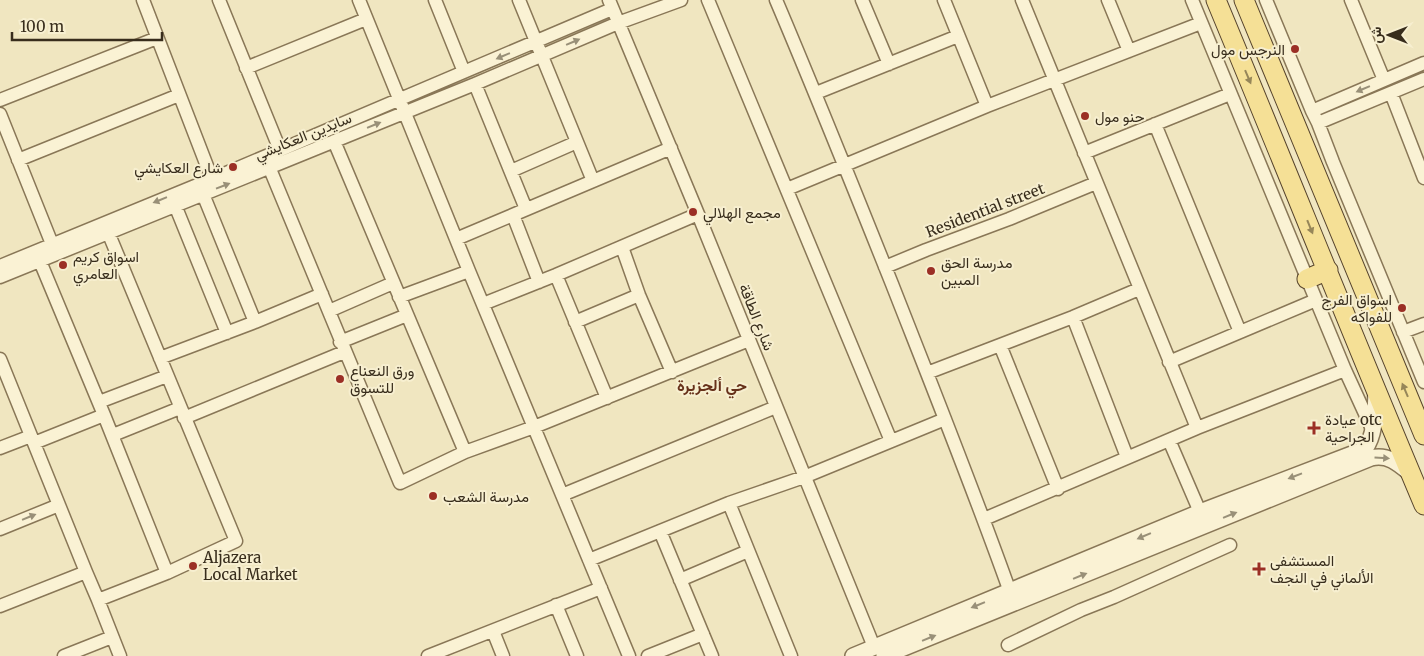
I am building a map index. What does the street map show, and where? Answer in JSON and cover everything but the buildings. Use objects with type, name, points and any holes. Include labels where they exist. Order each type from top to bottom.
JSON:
[{"type":"main road","points":[[1216,0],[1424,505]]},
{"type":"main road","points":[[1244,0],[1424,435]]},
{"type":"main road","points":[[1273,136],[1281,140],[1287,140],[1293,135],[1295,124]]},
{"type":"main road","points":[[1297,195],[1298,187],[1303,181],[1313,179],[1320,183]]},
{"type":"main road","points":[[1307,278],[1328,270]]},
{"type":"street","points":[[143,0],[212,179]]},
{"type":"street","points":[[218,0],[280,150]]},
{"type":"street","points":[[359,0],[629,656]]},
{"type":"street","points":[[435,0],[464,72]]},
{"type":"street","points":[[519,0],[593,181]]},
{"type":"street","name":"سايدين العكايشي","points":[[0,266],[38,256],[108,232],[126,220],[212,179],[334,142],[618,23],[681,0]]},
{"type":"street","points":[[708,0],[891,440]]},
{"type":"street","points":[[776,0],[816,93],[927,373],[1010,592]]},
{"type":"street","points":[[862,0],[889,64]]},
{"type":"street","points":[[944,0],[987,106]]},
{"type":"street","points":[[1022,0],[1197,428]]},
{"type":"street","points":[[1108,0],[1129,51]]},
{"type":"street","points":[[1192,0],[1372,432]]},
{"type":"street","points":[[1266,0],[1424,382]]},
{"type":"street","points":[[1356,1],[1384,80]]},
{"type":"street","name":"سايدين العكايشي","points":[[0,276],[38,256],[52,244],[175,206],[203,194],[267,162],[280,150],[536,42],[610,4]]},
{"type":"street","name":"شارع الطاقة","points":[[610,4],[671,148],[804,477],[879,652]]},
{"type":"street","points":[[246,68],[366,18]]},
{"type":"street","points":[[787,189],[987,106],[1201,23]]},
{"type":"street","points":[[816,93],[958,36]]},
{"type":"street","points":[[0,100],[157,38]]},
{"type":"street","points":[[1267,56],[1286,48]]},
{"type":"street","points":[[1312,111],[1424,63]]},
{"type":"street","points":[[1318,123],[1424,79]]},
{"type":"street","points":[[475,84],[526,209]]},
{"type":"street","points":[[1390,93],[1420,159],[1424,178]]},
{"type":"street","points":[[1084,153],[1230,94]]},
{"type":"street","points":[[18,160],[179,95]]},
{"type":"street","points":[[0,114],[52,244]]},
{"type":"street","points":[[1155,124],[1240,332]]},
{"type":"street","points":[[334,142],[465,452]]},
{"type":"street","points":[[511,171],[577,142]]},
{"type":"street","points":[[456,239],[671,148]]},
{"type":"street","points":[[267,162],[342,347],[400,483],[465,452],[534,427],[749,340]]},
{"type":"street","name":"Residential street","points":[[885,267],[1096,183]]},
{"type":"street","points":[[203,194],[255,322]]},
{"type":"street","points":[[175,206],[227,333]]},
{"type":"street","points":[[483,304],[698,214]]},
{"type":"street","points":[[513,215],[539,282]]},
{"type":"street","points":[[98,600],[167,573],[236,541],[108,232]]},
{"type":"street","points":[[622,247],[672,372]]},
{"type":"street","points":[[38,256],[113,435],[167,573]]},
{"type":"street","points":[[399,297],[469,271]]},
{"type":"street","points":[[556,275],[607,398]]},
{"type":"street","points":[[329,311],[393,283]]},
{"type":"street","points":[[927,373],[1139,289]]},
{"type":"street","points":[[160,358],[322,294]]},
{"type":"street","points":[[575,322],[640,295]]},
{"type":"street","points":[[1169,362],[1316,300]]},
{"type":"street","points":[[113,435],[182,413],[342,347],[406,314]]},
{"type":"street","points":[[1074,316],[1127,457]]},
{"type":"street","points":[[1403,332],[1424,324]]},
{"type":"street","points":[[1000,345],[1058,489]]},
{"type":"street","points":[[0,359],[120,656]]},
{"type":"street","points":[[984,520],[1127,457],[1345,370]]},
{"type":"street","points":[[99,402],[167,376]]},
{"type":"street","points":[[853,656],[879,652],[1317,473],[1365,449],[1371,441],[1376,390]]},
{"type":"street","points":[[562,495],[776,407]]},
{"type":"street","points":[[0,448],[104,414]]},
{"type":"street","points":[[589,560],[729,503],[804,477],[891,440],[945,420]]},
{"type":"street","points":[[1169,440],[1200,512]]},
{"type":"street","points":[[879,652],[1010,592],[1200,512],[1317,473],[1378,457],[1391,459],[1411,475]]},
{"type":"street","points":[[729,503],[791,656]]},
{"type":"street","points":[[0,529],[59,505]]},
{"type":"street","points":[[660,531],[712,656]]},
{"type":"street","points":[[1008,645],[1081,610],[1230,545]]},
{"type":"street","points":[[680,580],[748,551]]},
{"type":"street","points":[[0,606],[86,572]]},
{"type":"street","points":[[428,656],[601,588]]},
{"type":"street","points":[[556,605],[577,656]]},
{"type":"street","points":[[493,631],[503,656]]},
{"type":"street","points":[[648,656],[703,634]]},
{"type":"street","points":[[64,656],[112,637]]},
{"type":"place","name":"النرجس مول","points":[[1295,49]]},
{"type":"place","name":"حنو مول","points":[[1085,116]]},
{"type":"place","name":"شارع العكايشي","points":[[233,167]]},
{"type":"place","name":"مجمع الهلالي","points":[[693,212]]},
{"type":"place","name":"اسواق كريم العامري","points":[[63,265]]},
{"type":"place","name":"مدرسة الحق المبين","points":[[931,271]]},
{"type":"place","name":"اسواق الفرج للفواكه","points":[[1402,308]]},
{"type":"place","name":"ورق النعناع للتسوق","points":[[340,379]]},
{"type":"place","name":"عيادة otc الجراحية","points":[[1314,428]]},
{"type":"place","name":"مدرسة الشعب","points":[[433,496]]},
{"type":"place","name":"Aljazera Local Market","points":[[193,566]]},
{"type":"place","name":"المستشفى الألماني في النجف","points":[[1259,569]]},
{"type":"district","name":"حي ألجزيرة","points":[[712,385]]}]
